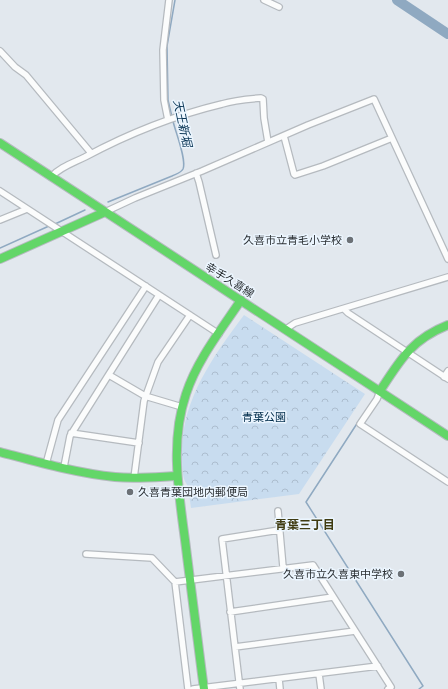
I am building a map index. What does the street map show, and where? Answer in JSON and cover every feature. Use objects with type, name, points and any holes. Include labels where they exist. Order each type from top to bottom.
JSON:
[{"type":"street","points":[[169,0],[162,50],[164,100],[171,119]]},
{"type":"street","points":[[264,0],[279,7]]},
{"type":"street","points":[[0,51],[15,67],[26,75],[91,153]]},
{"type":"street","points":[[51,177],[58,171],[91,153],[171,119],[223,103],[263,99],[264,118],[268,142]]},
{"type":"street","points":[[0,259],[59,230],[284,136],[308,124],[374,99],[448,259]]},
{"type":"street","points":[[284,136],[294,174],[323,166],[392,138]]},
{"type":"street","name":"幸手久喜線","points":[[0,143],[448,436]]},
{"type":"street","points":[[196,173],[216,255]]},
{"type":"street","points":[[0,191],[220,334]]},
{"type":"street","points":[[0,220],[27,209]]},
{"type":"street","points":[[286,329],[294,323],[448,277]]},
{"type":"street","points":[[46,464],[58,420],[146,286]]},
{"type":"street","points":[[64,468],[71,433],[159,295]]},
{"type":"street","points":[[204,688],[177,476],[176,440],[182,406],[199,365],[241,300]]},
{"type":"street","points":[[344,309],[446,378],[448,371]]},
{"type":"street","points":[[134,478],[146,396],[158,362],[190,315]]},
{"type":"street","points":[[448,325],[426,334],[406,351],[360,424],[448,482]]},
{"type":"street","points":[[109,375],[146,396],[182,406]]},
{"type":"street","points":[[71,433],[139,442]]},
{"type":"street","points":[[0,452],[64,468],[115,477],[134,478],[177,476]]},
{"type":"street","points":[[278,510],[283,567]]},
{"type":"street","points":[[240,686],[222,540],[279,530]]},
{"type":"street","points":[[86,554],[152,558],[175,582],[188,689]]},
{"type":"street","points":[[175,582],[313,564],[391,687],[388,689]]},
{"type":"street","points":[[230,612],[333,597]]},
{"type":"street","points":[[235,648],[356,631]]},
{"type":"street","points":[[193,689],[240,686],[279,679],[378,666]]},
{"type":"street","points":[[320,674],[321,689]]},
{"type":"street","points":[[279,679],[280,689]]},
{"type":"green space","name":"青葉公園","points":[[244,315],[365,394],[299,494],[191,508],[188,487],[183,476],[182,462],[183,432],[187,413],[202,378],[211,362]]},
{"type":"waterway","name":"天王新堀","points":[[172,117],[168,100],[167,46],[175,0]]},
{"type":"waterway","points":[[397,0],[448,34]]},
{"type":"waterway","name":"天王新堀","points":[[108,202],[172,176],[183,169],[183,159],[173,121]]},
{"type":"waterway","name":"天王新堀","points":[[55,224],[85,210]]},
{"type":"waterway","name":"天王新堀","points":[[0,248],[49,226]]},
{"type":"waterway","points":[[365,412],[374,399]]},
{"type":"waterway","points":[[358,422],[306,502],[423,686],[419,689]]},
{"type":"traffic: fast","points":[[0,143],[448,436]]},
{"type":"traffic: fast","points":[[0,259],[105,212]]},
{"type":"traffic: fast","points":[[204,689],[179,495],[177,455],[178,434],[186,394],[196,369],[241,300]]},
{"type":"traffic: fast","points":[[380,391],[401,360],[416,344],[425,337],[448,325]]},
{"type":"traffic: fast","points":[[0,452],[57,467],[100,475],[131,478],[177,476]]},
{"type":"place","name":"久喜市立青毛小学校","points":[[350,240]]},
{"type":"place","name":"久喜青葉団地内郵便局","points":[[130,492]]},
{"type":"place","name":"久喜市立久喜東中学校","points":[[401,574]]},
{"type":"district","name":"青葉三丁目","points":[[305,524]]}]
